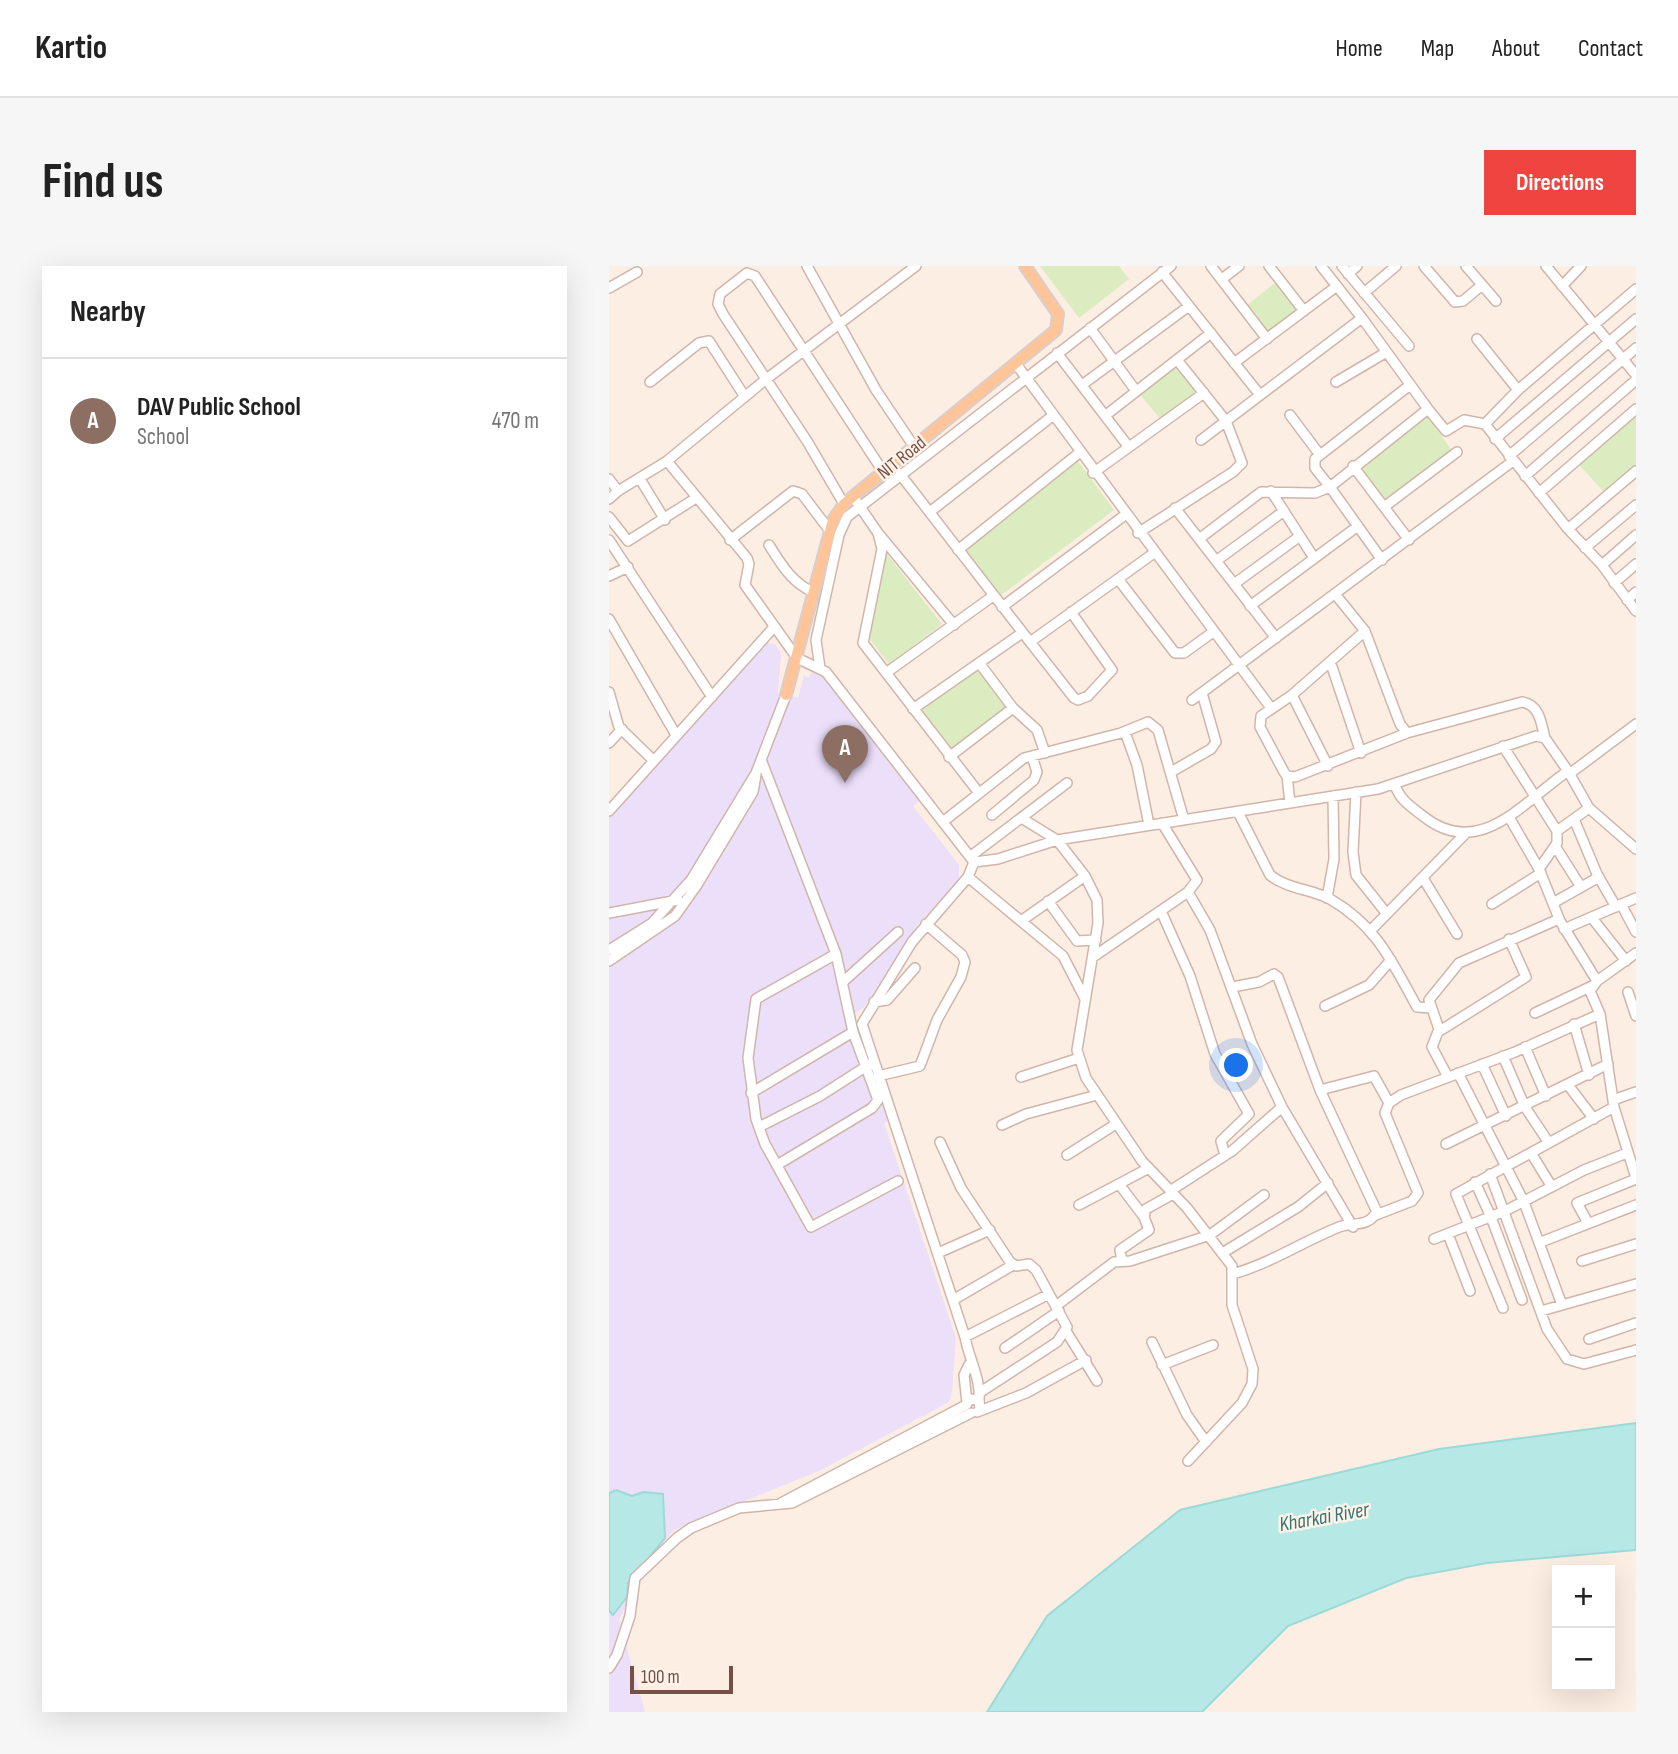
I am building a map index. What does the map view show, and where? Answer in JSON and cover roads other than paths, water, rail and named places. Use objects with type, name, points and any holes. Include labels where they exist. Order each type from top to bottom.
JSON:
[{"type":"main road","name":"NIT Road","points":[[786,695],[830,531],[852,502],[884,473],[1056,330],[1058,314],[1025,266]]},
{"type":"street","points":[[807,266],[915,448]]},
{"type":"street","points":[[609,499],[667,461],[765,380],[916,266]]},
{"type":"street","points":[[820,668],[816,640],[839,535],[852,502],[900,474],[1171,266]]},
{"type":"street","points":[[1211,266],[1266,339]]},
{"type":"street","points":[[1222,279],[1239,266]]},
{"type":"street","points":[[1269,266],[1304,311]]},
{"type":"street","points":[[1321,266],[1446,431],[1464,420],[1485,424],[1568,529],[1602,565],[1636,611]]},
{"type":"street","points":[[1357,266],[1345,270],[1409,346]]},
{"type":"street","points":[[1364,293],[1396,266]]},
{"type":"street","points":[[1424,266],[1455,302],[1464,301],[1482,285]]},
{"type":"street","points":[[1466,266],[1496,302]]},
{"type":"street","points":[[1525,476],[1636,377],[1546,266]]},
{"type":"street","points":[[1560,284],[1581,266]]},
{"type":"street","points":[[884,473],[804,351],[756,271],[747,274],[720,294],[718,304],[807,441],[852,502],[954,625]]},
{"type":"street","points":[[609,288],[637,272]]},
{"type":"street","points":[[1162,272],[1259,395]]},
{"type":"street","points":[[1234,363],[1336,286]]},
{"type":"street","points":[[1485,424],[1518,390],[1636,289]]},
{"type":"street","points":[[1082,385],[1189,306]]},
{"type":"street","points":[[1201,440],[1362,318]]},
{"type":"street","points":[[1495,439],[1636,319]]},
{"type":"street","points":[[1090,328],[1136,391]]},
{"type":"street","points":[[1106,415],[1211,333]]},
{"type":"street","points":[[1477,339],[1518,390]]},
{"type":"street","points":[[650,382],[699,344],[709,341],[745,397]]},
{"type":"street","points":[[1192,700],[1409,540],[1511,458],[1636,348]]},
{"type":"street","points":[[1058,354],[1128,446]]},
{"type":"street","points":[[1336,382],[1387,355]]},
{"type":"street","points":[[1138,533],[1233,472],[1242,463],[1226,421],[1178,361]]},
{"type":"street","points":[[1016,364],[1093,473],[1271,708]]},
{"type":"street","points":[[1382,559],[1313,464],[1320,455],[1410,385]]},
{"type":"street","points":[[1093,473],[1204,393]]},
{"type":"street","points":[[1199,539],[1256,494],[1271,491],[1315,493],[1330,486],[1428,409]]},
{"type":"street","points":[[1539,493],[1636,409]]},
{"type":"street","points":[[1290,415],[1320,455]]},
{"type":"street","points":[[931,511],[1051,416]]},
{"type":"street","points":[[1384,507],[1457,452]]},
{"type":"street","points":[[958,550],[1079,453]]},
{"type":"street","points":[[667,461],[749,564],[744,585],[797,658],[820,668],[972,859]]},
{"type":"street","points":[[1353,466],[1409,540]]},
{"type":"street","points":[[1568,529],[1636,471]]},
{"type":"street","points":[[900,474],[1022,633],[1078,700],[1088,696],[1112,670],[1072,612]]},
{"type":"street","points":[[609,479],[618,491]]},
{"type":"street","points":[[640,479],[665,520]]},
{"type":"street","points":[[730,540],[793,491],[802,494],[830,531]]},
{"type":"street","points":[[1271,491],[1314,558]]},
{"type":"street","points":[[609,517],[628,541],[665,520],[695,498]]},
{"type":"street","points":[[1585,548],[1636,505]]},
{"type":"street","points":[[1175,509],[1276,638]]},
{"type":"street","points":[[1216,561],[1284,511]]},
{"type":"street","points":[[1003,607],[1125,514]]},
{"type":"street","points":[[1250,606],[1358,526]]},
{"type":"street","points":[[878,533],[881,558],[862,635],[867,649],[979,793]]},
{"type":"street","points":[[1602,565],[1636,535]]},
{"type":"street","points":[[1234,584],[1300,536]]},
{"type":"street","points":[[609,540],[712,696]]},
{"type":"street","points":[[769,545],[790,576],[802,587],[813,592]]},
{"type":"street","points":[[1030,642],[1154,552]]},
{"type":"street","points":[[1614,583],[1636,564]]},
{"type":"street","points":[[609,576],[628,567]]},
{"type":"street","points":[[1118,579],[1175,653],[1184,653],[1213,632]]},
{"type":"street","points":[[1626,600],[1636,592]]},
{"type":"street","points":[[1335,594],[1365,631],[1400,724],[1407,733]]},
{"type":"street","points":[[886,673],[993,596]]},
{"type":"street","points":[[609,619],[676,735]]},
{"type":"street","points":[[609,811],[774,627]]},
{"type":"street","points":[[1290,803],[1287,776],[1259,721],[1271,708],[1331,664],[1365,631]]},
{"type":"street","points":[[913,709],[1022,633]]},
{"type":"street","points":[[980,664],[1013,708],[1037,730],[1045,753]]},
{"type":"street","points":[[1331,664],[1361,753]]},
{"type":"street","points":[[609,692],[617,724],[653,760]]},
{"type":"street","points":[[1171,772],[1211,749],[1216,742],[1202,693]]},
{"type":"street","name":"NIT Road","points":[[681,900],[778,736],[786,695]]},
{"type":"street","points":[[1292,695],[1328,766]]},
{"type":"street","points":[[1287,776],[1328,766],[1407,733],[1522,702],[1537,711],[1545,738],[1589,808],[1636,849]]},
{"type":"street","points":[[949,757],[1013,708]]},
{"type":"street","points":[[944,821],[1021,760],[1151,723],[1157,730],[1184,820]]},
{"type":"street","points":[[1395,785],[1401,799],[1436,826],[1449,833],[1466,833],[1493,826],[1509,817],[1536,794],[1568,771],[1577,769],[1636,724]]},
{"type":"street","points":[[609,743],[622,729]]},
{"type":"street","points":[[1125,732],[1137,765],[1149,825]]},
{"type":"street","points":[[972,859],[998,859],[1057,840],[1395,785],[1525,738],[1545,738]]},
{"type":"street","points":[[1492,904],[1540,871],[1555,846],[1557,831],[1536,794],[1503,746]]},
{"type":"street","points":[[992,815],[1034,780],[1037,772],[1032,756]]},
{"type":"street","points":[[762,762],[836,954],[853,1032],[878,1076],[938,1254],[965,1337],[970,1363],[977,1374],[974,1404]]},
{"type":"street","points":[[777,1166],[877,1104],[862,1024],[874,1002],[926,924],[968,877],[972,859],[1067,783]]},
{"type":"street","points":[[1356,792],[1353,852],[1356,875],[1387,914]]},
{"type":"street","points":[[1327,898],[1334,859],[1333,796]]},
{"type":"street","points":[[1557,831],[1589,808]]},
{"type":"street","points":[[1238,812],[1270,875],[1327,898],[1371,930],[1417,1007],[1431,1008]]},
{"type":"street","points":[[1509,817],[1540,871],[1559,919],[1595,984]]},
{"type":"street","points":[[1023,819],[1057,840],[1085,876],[1099,911],[1084,997],[1079,1058],[1086,1079],[1149,1168],[1210,1235],[1232,1266],[1232,1305],[1254,1376],[1242,1403],[1188,1461]]},
{"type":"street","points":[[1574,819],[1599,877],[1636,932]]},
{"type":"street","points":[[1093,957],[1188,892],[1197,876],[1162,823]]},
{"type":"street","points":[[1371,930],[1466,833]]},
{"type":"street","points":[[1555,846],[1581,887]]},
{"type":"street","points":[[1021,921],[1085,876]]},
{"type":"street","points":[[968,877],[1063,956],[1084,997]]},
{"type":"street","points":[[1553,903],[1599,877]]},
{"type":"street","points":[[1423,878],[1457,934]]},
{"type":"street","points":[[1188,892],[1210,930],[1252,1044],[1282,1107],[1353,1227]]},
{"type":"street","points":[[1564,929],[1636,898]]},
{"type":"street","points":[[609,913],[681,900]]},
{"type":"street","points":[[609,950],[652,923],[681,900]]},
{"type":"street","points":[[609,961],[675,916],[681,900]]},
{"type":"street","points":[[1048,901],[1077,941],[1096,940]]},
{"type":"street","points":[[1161,911],[1190,976],[1215,1054],[1249,1114],[1221,1141],[1225,1155]]},
{"type":"street","points":[[1592,918],[1626,961]]},
{"type":"street","points":[[1438,1032],[1429,1000],[1444,986],[1456,965],[1509,939],[1559,919]]},
{"type":"street","points":[[878,1076],[920,1066],[937,1020],[961,977],[965,962],[962,955],[926,924]]},
{"type":"street","points":[[844,981],[898,932]]},
{"type":"street","points":[[1509,939],[1527,977],[1438,1032],[1432,1047],[1486,1125],[1507,1165],[1541,1242],[1562,1305]]},
{"type":"street","points":[[1535,1013],[1595,984],[1636,953]]},
{"type":"street","points":[[836,954],[756,999],[748,1058],[751,1093],[759,1128],[811,1227],[898,1181]]},
{"type":"street","points":[[1325,1006],[1369,985],[1391,960]]},
{"type":"street","points":[[874,1002],[887,1000],[915,968]]},
{"type":"street","points":[[1232,988],[1277,975],[1320,1090],[1376,1208],[1375,1215]]},
{"type":"street","points":[[1588,1223],[1577,1203],[1636,1179],[1634,1162],[1627,1153],[1614,1104],[1600,1014],[1590,991],[1595,984]]},
{"type":"street","points":[[1628,992],[1636,1016]]},
{"type":"street","points":[[1233,1274],[1272,1262],[1342,1226],[1353,1227],[1375,1215],[1412,1201],[1418,1193],[1385,1113],[1389,1103],[1401,1095],[1482,1065],[1600,1014]]},
{"type":"street","points":[[1574,1024],[1589,1074]]},
{"type":"street","points":[[751,1093],[853,1032]]},
{"type":"street","points":[[1525,1047],[1546,1096]]},
{"type":"street","points":[[1503,1056],[1525,1107],[1549,1143]]},
{"type":"street","points":[[1021,1077],[1079,1058]]},
{"type":"street","points":[[1446,1144],[1608,1064]]},
{"type":"street","points":[[759,1128],[820,1096],[870,1065]]},
{"type":"street","points":[[1482,1065],[1506,1116]]},
{"type":"street","points":[[1320,1090],[1374,1076],[1389,1103]]},
{"type":"street","points":[[1568,1085],[1594,1119]]},
{"type":"street","points":[[1503,1308],[1456,1194],[1594,1119],[1636,1092]]},
{"type":"street","points":[[1002,1125],[1026,1114],[1097,1095]]},
{"type":"street","points":[[1144,1217],[1146,1209],[1259,1130],[1282,1107]]},
{"type":"street","points":[[1067,1155],[1116,1124]]},
{"type":"street","points":[[940,1142],[961,1188],[1013,1265]]},
{"type":"street","points":[[1531,1153],[1552,1188]]},
{"type":"street","points":[[1434,1239],[1505,1211],[1627,1153]]},
{"type":"street","points":[[1079,1205],[1149,1168]]},
{"type":"street","points":[[1490,1174],[1551,1336],[1572,1363],[1584,1364],[1636,1350]]},
{"type":"street","points":[[1475,1182],[1522,1300]]},
{"type":"street","points":[[1223,1252],[1298,1207],[1328,1183]]},
{"type":"street","points":[[1119,1184],[1144,1217],[1149,1230],[1120,1250],[1122,1261]]},
{"type":"street","points":[[1005,1348],[1114,1262],[1130,1261],[1210,1235],[1264,1195]]},
{"type":"street","points":[[1541,1242],[1636,1205]]},
{"type":"street","points":[[938,1254],[990,1230]]},
{"type":"street","points":[[1448,1234],[1470,1291]]},
{"type":"street","points":[[1582,1261],[1636,1244]]},
{"type":"street","points":[[953,1300],[1013,1265],[1032,1266],[1057,1308],[1066,1331],[1097,1381]]},
{"type":"street","points":[[1541,1311],[1636,1284]]},
{"type":"street","points":[[965,1337],[1049,1294]]},
{"type":"street","points":[[1588,1339],[1636,1323]]},
{"type":"street","points":[[609,1668],[617,1655],[630,1616],[632,1584],[653,1558],[691,1528],[727,1512],[780,1503],[974,1404],[1057,1342],[1066,1331]]},
{"type":"street","points":[[1152,1342],[1187,1415],[1206,1442]]},
{"type":"street","points":[[1162,1364],[1213,1345]]},
{"type":"street","points":[[974,1404],[1004,1403],[1086,1360]]},
{"type":"street","points":[[970,1363],[964,1375],[974,1404]]},
{"type":"water","name":"Kharkai River","points":[[1636,1423],[1636,1550],[1487,1563],[1406,1578],[1288,1626],[1202,1712],[987,1712],[1047,1616],[1180,1510],[1439,1449]]},
{"type":"water","points":[[616,1490],[632,1496],[643,1492],[663,1494],[665,1538],[628,1583],[627,1597],[613,1615],[609,1611],[609,1493]]},
{"type":"place","name":"DAV Public School","points":[[845,783]]}]
